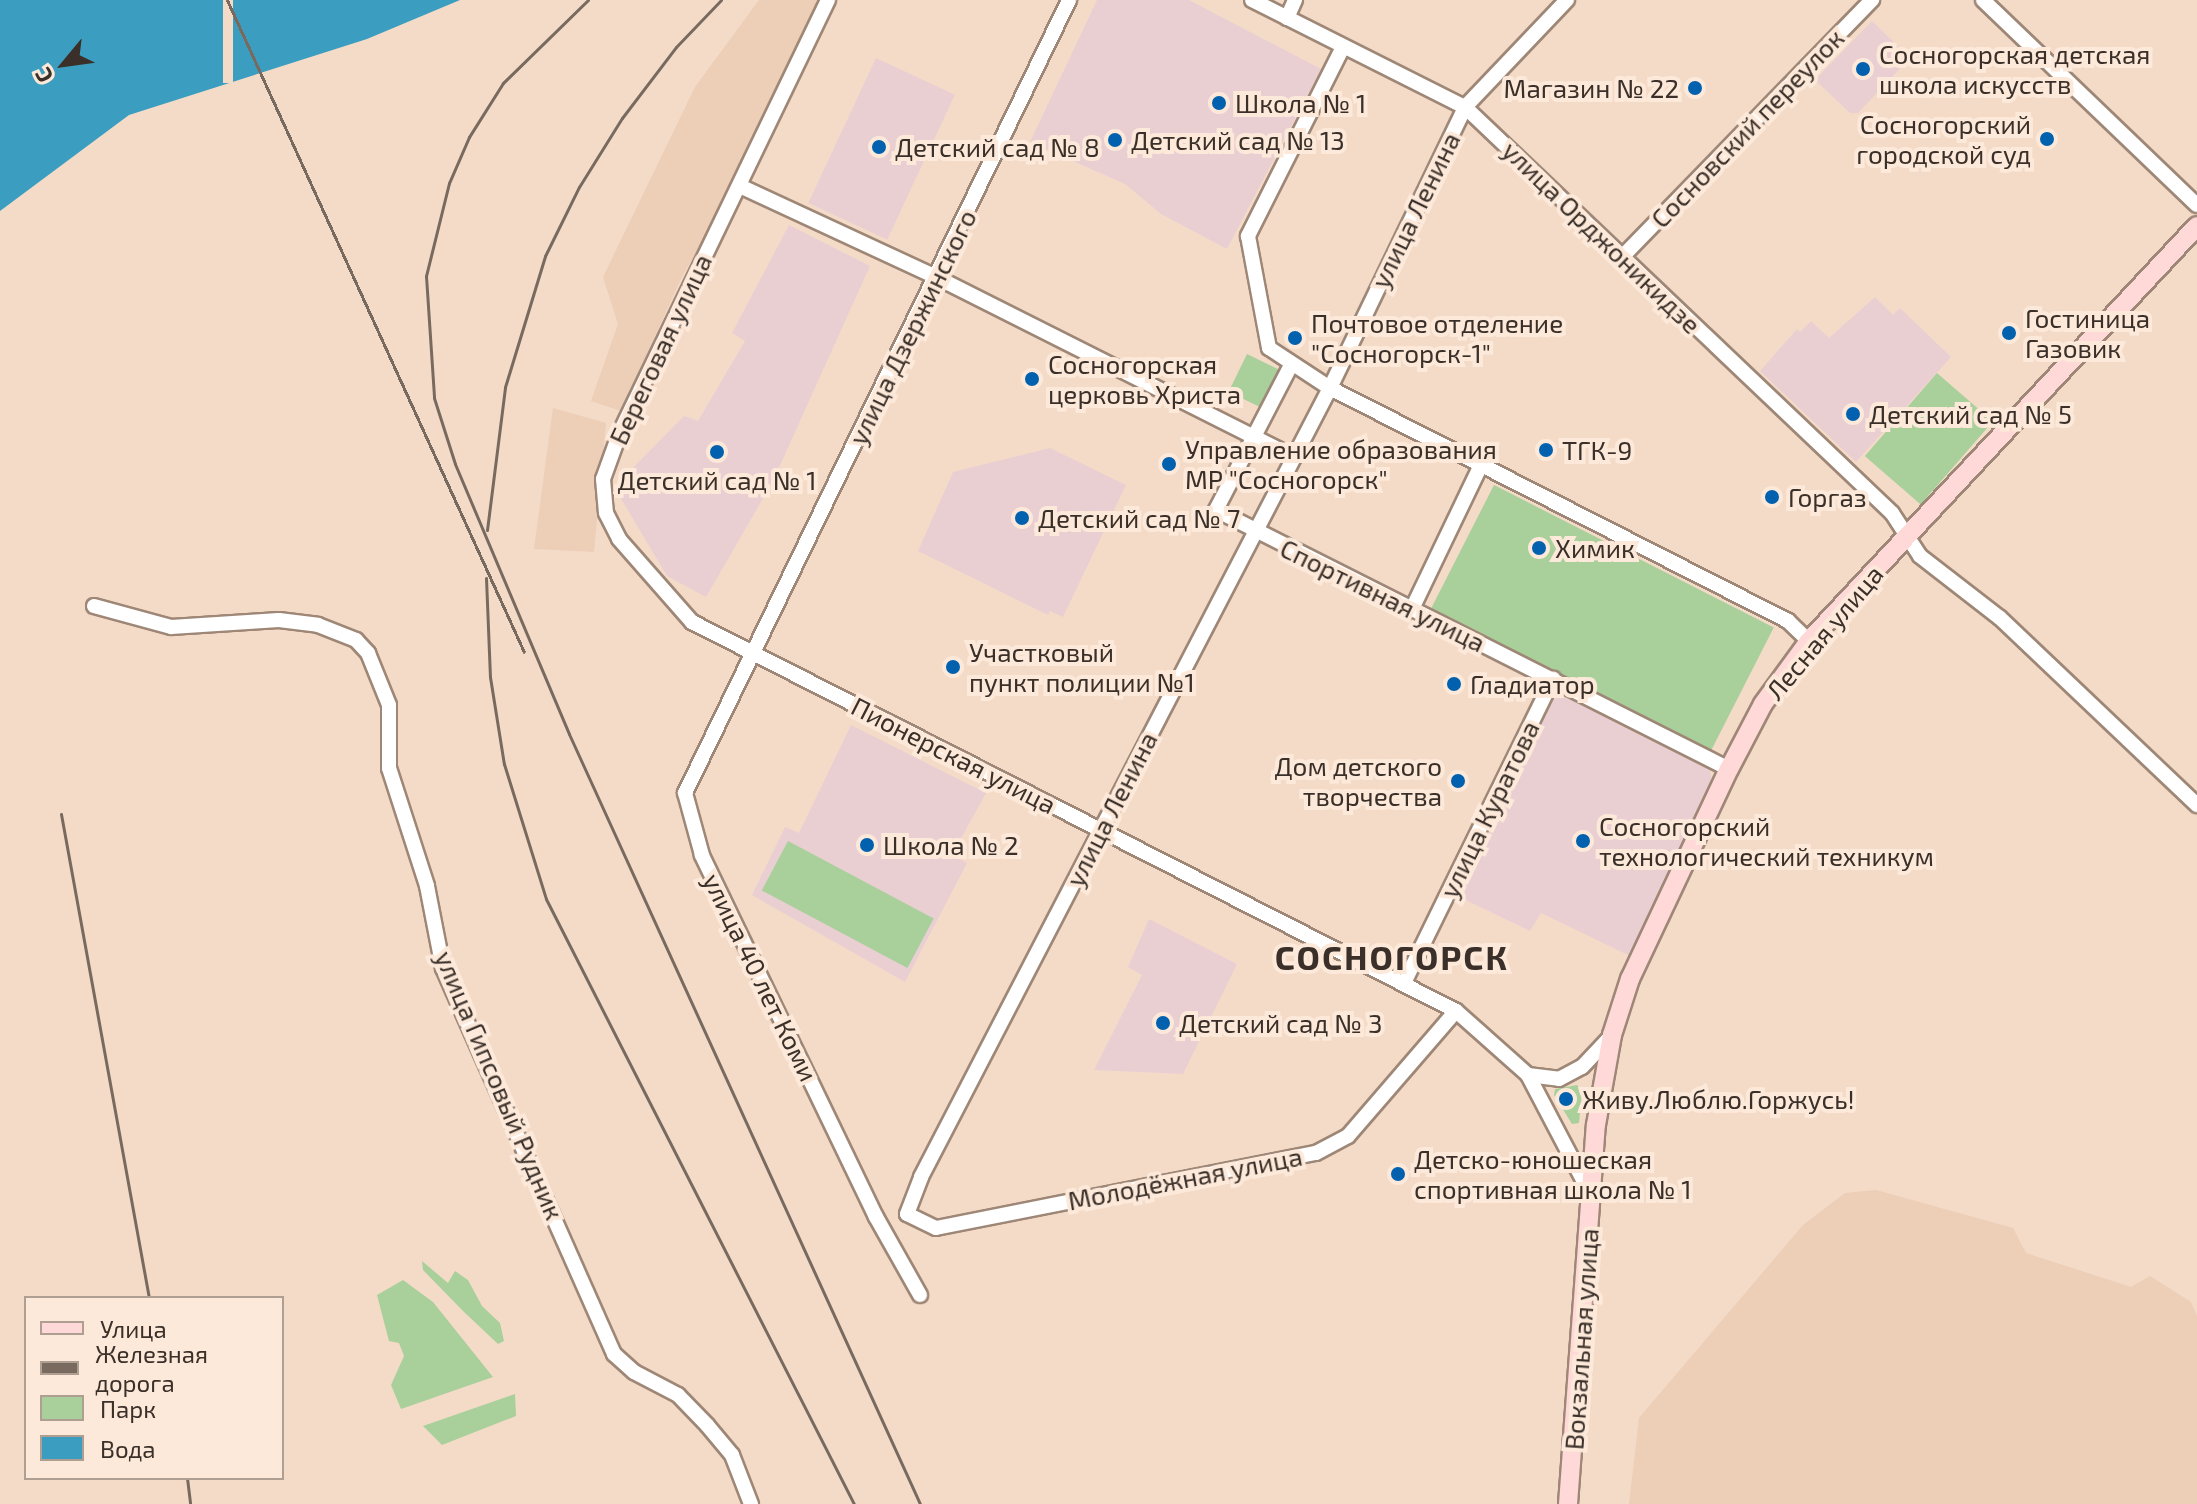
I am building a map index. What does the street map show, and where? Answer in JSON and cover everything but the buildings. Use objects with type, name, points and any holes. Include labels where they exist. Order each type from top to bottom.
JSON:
[{"type":"main road","name":"Лесная улица","points":[[1596,1125],[1612,1035],[1630,979],[1763,704],[1809,641],[2197,226]]},
{"type":"main road","name":"Вокзальная улица","points":[[1568,1504],[1596,1125]]},
{"type":"street","name":"Береговая улица","points":[[755,654],[692,622],[638,566],[606,513],[603,479],[684,292],[740,186],[828,0]]},
{"type":"street","name":"улица Дзержинского","points":[[755,654],[1069,0]]},
{"type":"street","name":"улица Орджоникидзе","points":[[1252,0],[1465,107],[1892,513],[1906,536],[1939,574],[2000,618],[2197,805]]},
{"type":"street","points":[[1287,18],[1295,0]]},
{"type":"street","name":"улица Ленина","points":[[907,1214],[921,1177],[1252,530],[1330,388],[1465,107],[1567,0]]},
{"type":"street","name":"Сосновский переулок","points":[[1622,257],[1872,0]]},
{"type":"street","points":[[1983,0],[2197,205]]},
{"type":"street","points":[[1343,47],[1248,236],[1269,348],[1290,367],[1788,621],[1809,641]]},
{"type":"street","points":[[740,186],[936,277],[1294,457]]},
{"type":"street","points":[[1254,436],[1290,367]]},
{"type":"street","name":"Спортивная улица","points":[[1254,436],[1216,510],[1729,769]]},
{"type":"street","points":[[1412,609],[1481,465]]},
{"type":"street","name":"улица Гипсовый Рудник","points":[[94,606],[171,627],[279,620],[318,625],[356,640],[368,653],[389,705],[389,768],[427,886],[443,968],[614,1354],[634,1372],[678,1395],[707,1425],[732,1455],[751,1504]]},
{"type":"street","name":"Пионерская улица","points":[[755,654],[1456,1011],[1528,1075],[1592,1198]]},
{"type":"street","name":"улица 40 лет Коми","points":[[755,654],[685,793],[702,855],[876,1217],[920,1295]]},
{"type":"street","name":"улица Куратова","points":[[1404,983],[1553,679]]},
{"type":"street","name":"Молодёжная улица","points":[[907,1214],[936,1228],[1316,1153],[1348,1136],[1456,1011]]},
{"type":"street","points":[[1528,1075],[1559,1079],[1582,1067],[1612,1035]]},
{"type":"street","points":[[876,1217],[889,1222],[907,1214]]},
{"type":"shaded area","points":[[759,0],[824,0],[739,174],[680,281],[621,411],[591,401],[618,324],[603,277],[695,87]]},
{"type":"shaded area","name":"Школа № 1","points":[[1097,0],[1189,0],[1321,69],[1227,249],[1161,214],[1125,184],[1030,142]]},
{"type":"shaded area","name":"Сосногорская детская школа искусств","points":[[1872,21],[1910,58],[1858,113],[1850,113],[1815,80]]},
{"type":"shaded area","name":"Детский сад № 8","points":[[876,58],[955,95],[887,240],[808,203]]},
{"type":"shaded area","name":"Детский сад № 1","points":[[789,225],[870,266],[772,483],[706,597],[667,576],[614,487],[684,416],[698,421],[745,341],[732,333]]},
{"type":"shaded area","name":"Детский сад № 5","points":[[1875,297],[1893,315],[1900,308],[1951,357],[1856,462],[1760,371],[1797,329],[1800,332],[1811,321],[1829,338]]},
{"type":"shaded area","points":[[553,408],[606,423],[594,552],[534,549]]},
{"type":"shaded area","name":"Детский сад № 7","points":[[1050,448],[1126,485],[1063,617],[1050,611],[1048,615],[918,551],[953,472]]},
{"type":"shaded area","name":"Сосногорский технологический техникум","points":[[1570,695],[1710,768],[1712,789],[1630,956],[1541,913],[1530,931],[1453,894],[1550,700]]},
{"type":"shaded area","name":"Школа № 2","points":[[851,725],[986,793],[952,855],[967,863],[905,982],[752,895],[785,827],[799,833]]},
{"type":"shaded area","name":"Детский сад № 3","points":[[1149,919],[1237,964],[1183,1074],[1094,1070],[1142,975],[1128,967]]},
{"type":"shaded area","points":[[1876,1190],[2013,1228],[2026,1253],[2131,1287],[2150,1276],[2191,1302],[2197,1316],[2197,1504],[1629,1504],[1639,1418],[1803,1225],[1845,1193]]},
{"type":"green space","points":[[1247,354],[1284,372],[1265,410],[1229,392]]},
{"type":"green space","points":[[1937,373],[1993,422],[1921,505],[1865,456]]},
{"type":"green space","name":"Химик","points":[[1494,485],[1774,628],[1710,752],[1430,610]]},
{"type":"green space","points":[[788,841],[934,918],[907,968],[762,890]]},
{"type":"green space","points":[[1577,1085],[1582,1091],[1579,1123],[1572,1124],[1554,1095],[1555,1089]]},
{"type":"green space","points":[[422,1261],[448,1283],[455,1271],[468,1280],[482,1306],[500,1323],[504,1341],[498,1344],[463,1311],[423,1270]]},
{"type":"green space","points":[[403,1280],[433,1302],[493,1377],[401,1409],[391,1385],[404,1356],[399,1343],[389,1341],[377,1295]]},
{"type":"green space","points":[[515,1394],[516,1416],[442,1445],[423,1426]]},
{"type":"water","points":[[0,0],[460,0],[367,39],[129,115],[0,211]]},
{"type":"pier","points":[[223,0],[233,0],[233,83],[223,83]]},
{"type":"railway","points":[[227,0],[524,652]]},
{"type":"railway","points":[[588,0],[503,83],[469,137],[449,183],[426,276],[434,398],[455,464],[569,734],[920,1504]]},
{"type":"railway","points":[[487,530],[505,387],[545,256],[579,187],[622,118],[676,47],[721,0]]},
{"type":"railway","points":[[486,578],[490,677],[504,764],[546,899],[854,1504]]},
{"type":"railway","points":[[61,814],[149,1296]]},
{"type":"railway","points":[[187,1480],[190,1504]]},
{"type":"place","name":"Сосногорская детская школа искусств","points":[[1863,69]]},
{"type":"place","name":"Магазин № 22","points":[[1695,88]]},
{"type":"place","name":"Школа № 1","points":[[1219,103]]},
{"type":"place","name":"Сосногорский городской суд","points":[[2047,139]]},
{"type":"place","name":"Детский сад № 13","points":[[1115,140]]},
{"type":"place","name":"Детский сад № 8","points":[[879,147]]},
{"type":"place","name":"Гостиница Газовик","points":[[2009,333]]},
{"type":"place","name":"Почтовое отделение \"Сосногорск-1\"","points":[[1295,338]]},
{"type":"place","name":"Сосногорская церковь Христа","points":[[1032,379]]},
{"type":"place","name":"Детский сад № 5","points":[[1853,414]]},
{"type":"place","name":"ТГК-9","points":[[1546,450]]},
{"type":"place","name":"Детский сад № 1","points":[[717,452]]},
{"type":"place","name":"Управление образования МР \"Сосногорск\"","points":[[1169,464]]},
{"type":"place","name":"Горгаз","points":[[1772,497]]},
{"type":"place","name":"Детский сад № 7","points":[[1022,518]]},
{"type":"place","name":"Химик","points":[[1539,548]]},
{"type":"place","name":"Участковый пункт полиции №1","points":[[953,667]]},
{"type":"place","name":"Гладиатор","points":[[1454,684]]},
{"type":"place","name":"Дом детского творчества","points":[[1458,781]]},
{"type":"place","name":"Сосногорский технологический техникум","points":[[1583,841]]},
{"type":"place","name":"Школа № 2","points":[[867,845]]},
{"type":"place","name":"Детский сад № 3","points":[[1163,1023]]},
{"type":"place","name":"Живу.Люблю.Горжусь!","points":[[1566,1099]]},
{"type":"place","name":"Детско-юношеская спортивная школа № 1","points":[[1398,1174]]},
{"type":"district","name":"СОСНОГОРСК","points":[[1392,957]]}]
